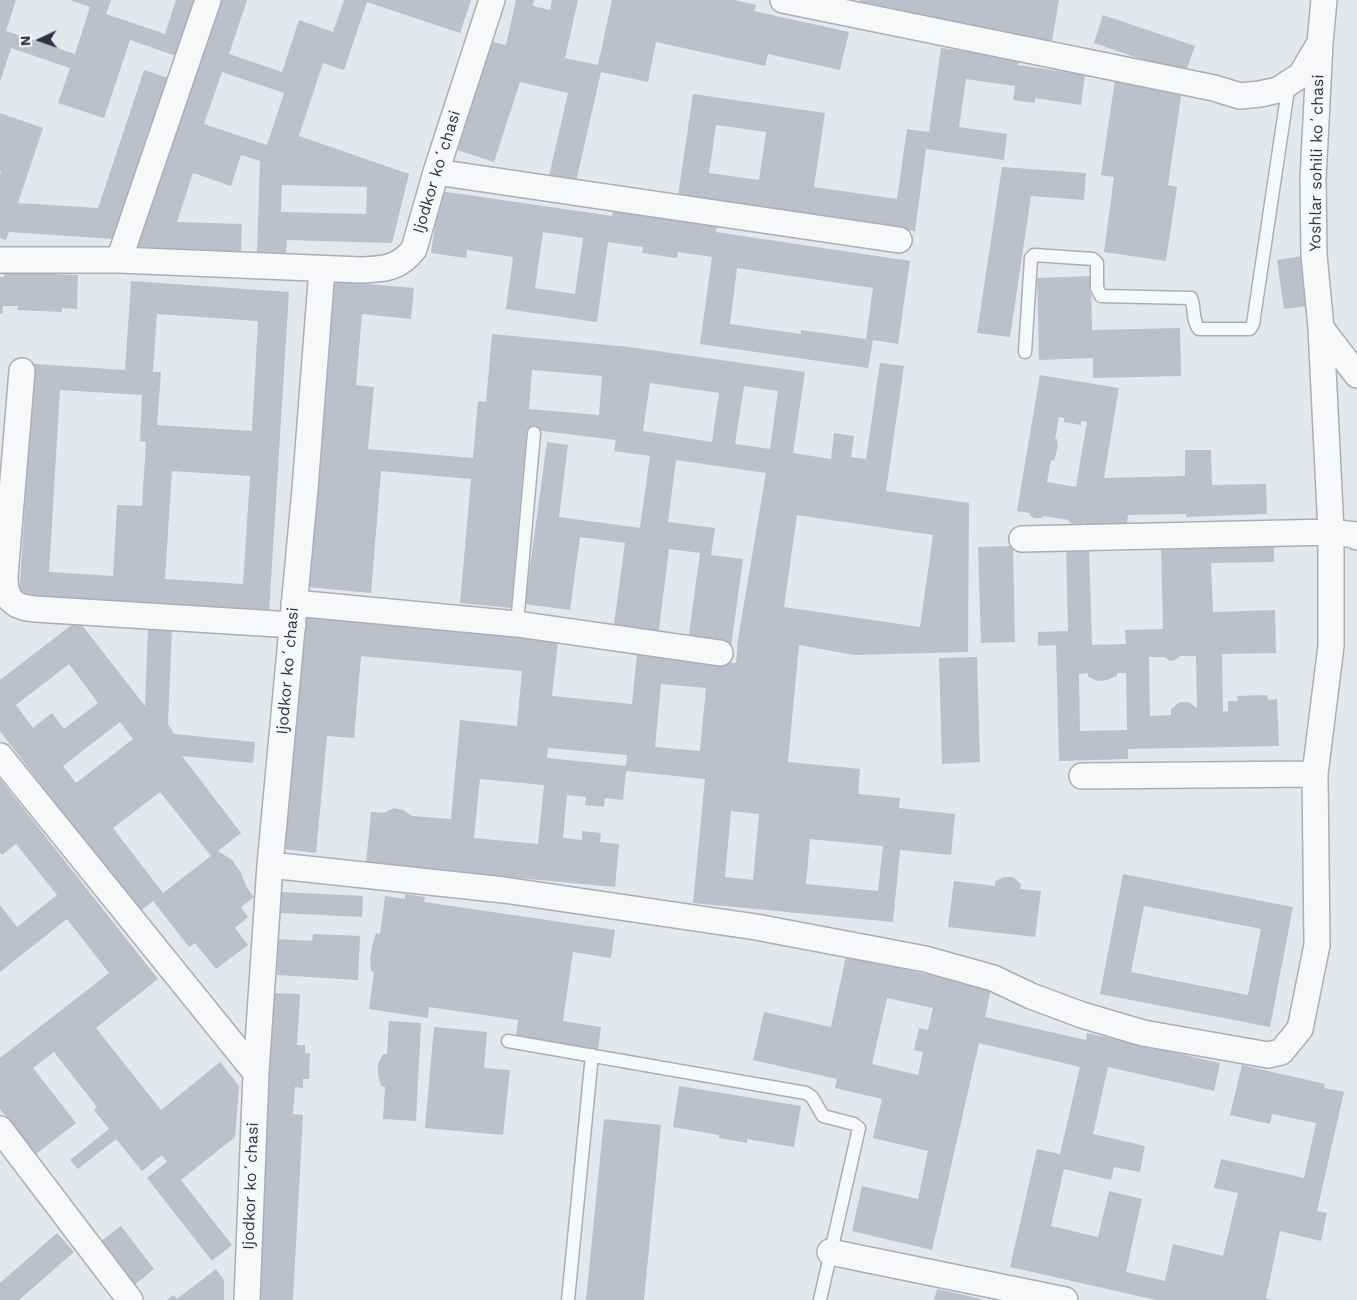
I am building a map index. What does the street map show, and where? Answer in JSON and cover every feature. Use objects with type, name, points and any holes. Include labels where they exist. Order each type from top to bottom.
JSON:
[{"type":"street","points":[[119,260],[208,0]]},
{"type":"street","name":"Ijodkor koʻchasi","points":[[0,260],[119,260],[322,269],[384,269],[394,266],[407,258],[414,249],[436,172],[492,0]]},
{"type":"street","points":[[784,0],[1214,88],[1240,96],[1278,90],[1289,83],[1301,75],[1320,43]]},
{"type":"street","name":"Yoshlar sohili koʻchasi","points":[[270,865],[513,892],[756,927],[925,958],[993,978],[1031,996],[1074,1012],[1143,1033],[1268,1055],[1281,1052],[1300,1029],[1317,945],[1315,774],[1331,646],[1331,532],[1321,328],[1314,254],[1313,189],[1324,0]]},
{"type":"street","points":[[436,172],[899,240]]},
{"type":"street","name":"Ijodkor koʻchasi","points":[[247,1300],[256,1073],[270,865],[305,489],[322,269]]},
{"type":"street","points":[[1321,328],[1357,375]]},
{"type":"street","points":[[22,371],[5,576],[5,588],[14,604],[24,608],[35,609],[293,614],[516,624],[720,653]]},
{"type":"street","points":[[1022,539],[1331,532],[1356,535],[1357,537]]},
{"type":"street","points":[[0,756],[256,1073]]},
{"type":"street","points":[[1082,776],[1315,774]]},
{"type":"street","points":[[0,1129],[130,1300]]},
{"type":"street","points":[[830,1252],[1031,1296],[1065,1300]]},
{"type":"lane","points":[[1025,352],[1031,258],[1034,255],[1093,259],[1097,263],[1097,288],[1101,296],[1191,298],[1195,325],[1199,329],[1250,329],[1253,324],[1289,83]]},
{"type":"lane","points":[[516,624],[534,433]]},
{"type":"lane","points":[[508,1041],[806,1093],[812,1097],[823,1116],[854,1124],[859,1128],[820,1300]]},
{"type":"lane","points":[[568,1300],[592,1055]]},
{"type":"building","points":[[0,0],[16,0],[6,31],[75,54],[90,7],[70,0],[111,0],[106,14],[165,34],[176,0],[195,0],[176,56],[130,40],[104,118],[58,103],[70,68],[11,48],[0,82]]},
{"type":"building","points":[[215,0],[247,0],[229,54],[282,72],[299,20],[333,32],[344,0],[471,0],[460,33],[367,2],[344,70],[323,63],[299,136],[409,174],[392,243],[287,240],[286,254],[257,253],[260,161],[241,155],[231,186],[193,173],[177,222],[242,224],[241,252],[132,249]],"holes":[[[222,72],[284,93],[267,145],[204,124]],[[282,185],[367,187],[366,214],[281,212]]]},
{"type":"building","points":[[516,0],[534,0],[533,6],[550,10],[552,0],[578,0],[565,58],[598,65],[612,0],[734,0],[756,5],[754,11],[849,32],[840,70],[768,54],[765,66],[656,42],[648,82],[601,72],[576,182],[549,176],[568,93],[520,82],[494,162],[457,150],[493,42],[506,45]]},
{"type":"building","points":[[860,0],[1059,0],[1051,46],[1003,37],[1004,31],[859,5]]},
{"type":"building","points":[[1103,15],[1195,46],[1185,74],[1094,43]]},
{"type":"building","points":[[941,48],[1019,59],[1018,65],[1085,75],[1081,105],[1035,98],[1035,103],[1013,100],[1015,86],[966,79],[959,127],[1007,134],[1004,160],[926,149],[915,231],[678,196],[693,94],[825,113],[814,187],[897,199],[907,129],[929,132]],"holes":[[[716,125],[766,132],[759,180],[709,173]]]},
{"type":"building","points":[[144,70],[168,78],[114,239],[9,232],[6,240],[0,238],[0,113],[43,128],[18,203],[98,208]]},
{"type":"building","points":[[1115,80],[1182,90],[1168,185],[1177,187],[1166,261],[1104,252],[1114,177],[1101,175]]},
{"type":"building","points":[[1002,167],[1086,173],[1084,200],[1031,196],[1010,337],[977,333]]},
{"type":"building","points":[[440,191],[612,216],[613,210],[717,225],[716,232],[910,261],[898,344],[873,340],[868,368],[700,344],[712,257],[678,252],[677,258],[642,253],[643,247],[608,242],[597,322],[506,309],[513,257],[467,250],[466,258],[431,253]],"holes":[[[543,232],[583,238],[575,294],[535,288]],[[737,268],[873,288],[866,339],[801,330],[801,334],[730,324]]]},
{"type":"building","points":[[1303,256],[1309,306],[1284,309],[1277,260]]},
{"type":"building","points":[[4,272],[78,275],[77,309],[62,308],[62,312],[17,310],[18,306],[3,306],[2,314],[0,314],[0,277],[4,277]]},
{"type":"building","points":[[1091,276],[1092,330],[1180,328],[1181,376],[1093,378],[1093,358],[1039,360],[1037,278]]},
{"type":"building","points":[[131,281],[289,292],[269,613],[19,598],[34,364],[125,370]],"holes":[[[157,314],[258,321],[252,431],[157,425],[161,372],[153,372]],[[60,390],[142,395],[140,441],[146,442],[142,506],[117,505],[113,576],[49,572]],[[172,471],[250,476],[243,584],[165,579]]]},
{"type":"building","points":[[333,281],[414,288],[411,319],[362,314],[356,385],[374,387],[368,449],[473,458],[478,401],[486,402],[492,334],[629,347],[805,372],[793,453],[831,459],[834,433],[854,436],[851,457],[866,459],[880,363],[904,366],[886,491],[969,503],[968,652],[854,655],[799,645],[788,762],[860,769],[858,794],[900,798],[899,808],[955,814],[951,855],[900,850],[893,922],[693,903],[705,779],[626,771],[623,800],[605,798],[604,807],[585,805],[586,797],[567,795],[563,838],[582,840],[582,831],[601,833],[600,842],[619,844],[615,887],[366,864],[371,812],[383,813],[394,808],[403,810],[412,816],[451,819],[460,720],[517,726],[522,671],[361,656],[354,738],[327,736],[316,853],[283,849],[305,617],[558,641],[552,696],[632,704],[637,654],[736,663],[738,639],[766,473],[676,460],[668,522],[715,528],[711,555],[743,559],[731,647],[688,641],[700,553],[669,549],[658,637],[613,631],[625,543],[580,537],[570,610],[525,604],[547,442],[568,445],[559,517],[640,528],[650,456],[614,451],[616,440],[527,429],[511,608],[460,603],[471,479],[381,471],[371,593],[307,587]],"holes":[[[532,370],[602,376],[599,415],[529,409]],[[650,383],[719,393],[712,442],[643,431]],[[744,386],[778,391],[770,449],[735,444]],[[797,515],[933,535],[920,627],[784,607]],[[661,684],[706,688],[700,751],[655,747]],[[548,748],[627,755],[626,766],[547,758]],[[480,779],[544,785],[538,844],[474,838]],[[731,811],[759,814],[753,880],[725,877]],[[810,839],[883,846],[878,891],[806,884]]]},
{"type":"building","points":[[1040,375],[1119,388],[1104,478],[1185,476],[1185,450],[1211,450],[1212,485],[1266,484],[1267,514],[1186,517],[1186,514],[1128,515],[1127,524],[1095,525],[1082,523],[1077,525],[1069,522],[1069,520],[1043,516],[1043,518],[1034,518],[1030,513],[1017,511]],"holes":[[[1059,417],[1064,418],[1064,422],[1081,425],[1081,421],[1087,422],[1076,487],[1047,482],[1051,460],[1054,461],[1058,446],[1057,439],[1055,439]]]},
{"type":"building","points":[[1066,545],[1089,545],[1092,645],[1126,644],[1125,630],[1163,629],[1161,548],[1274,545],[1274,562],[1211,563],[1213,612],[1275,610],[1276,653],[1222,654],[1223,712],[1228,711],[1228,701],[1238,701],[1237,696],[1267,695],[1268,700],[1277,699],[1279,746],[1128,749],[1128,759],[1059,761],[1056,645],[1038,646],[1038,632],[1068,631]],"holes":[[[1180,656],[1196,656],[1197,708],[1188,702],[1180,702],[1171,709],[1171,715],[1150,716],[1149,657],[1164,657],[1170,661]],[[1088,673],[1088,677],[1098,681],[1117,676],[1117,673],[1126,673],[1127,730],[1080,731],[1079,674]]]},
{"type":"building","points":[[1013,546],[1015,642],[981,643],[978,547]]},
{"type":"building","points":[[78,620],[145,706],[148,628],[172,629],[168,724],[174,734],[255,742],[253,763],[182,756],[241,833],[218,851],[232,860],[254,897],[241,907],[248,917],[235,928],[248,945],[216,969],[195,943],[189,947],[153,901],[139,912],[0,731],[0,680]],"holes":[[[69,664],[98,703],[64,729],[52,713],[33,728],[16,705]],[[120,722],[133,739],[76,783],[63,766]],[[160,792],[211,856],[163,893],[113,828]]]},
{"type":"building","points":[[977,657],[980,762],[942,764],[939,658]]},
{"type":"building","points":[[0,779],[158,979],[96,1028],[161,1110],[220,1062],[239,1086],[235,1137],[181,1180],[232,1245],[212,1261],[147,1178],[167,1162],[162,1155],[142,1171],[116,1139],[78,1169],[70,1160],[109,1129],[94,1110],[97,1107],[54,1052],[33,1068],[76,1123],[36,1154],[0,1109],[0,1058],[109,973],[67,919],[0,972],[0,905],[17,927],[57,895],[16,844],[2,855],[0,852]]},
{"type":"building","points":[[1123,874],[1293,907],[1270,1027],[1100,994]],"holes":[[[1144,906],[1261,929],[1248,995],[1131,972]]]},
{"type":"building","points":[[1005,877],[1013,877],[1021,884],[1020,889],[1041,891],[1035,937],[948,927],[954,881],[995,886],[995,881]]},
{"type":"building","points":[[281,892],[363,896],[362,917],[280,913]]},
{"type":"building","points":[[405,894],[425,897],[424,902],[615,930],[611,958],[573,952],[563,1021],[601,1027],[598,1050],[516,1038],[518,1020],[429,1007],[428,1018],[369,1009],[374,972],[371,971],[370,958],[376,933],[380,934],[385,896],[405,899]]},
{"type":"building","points":[[313,934],[360,936],[358,980],[277,975],[278,939],[312,941]]},
{"type":"building","points":[[846,956],[991,989],[985,1017],[1086,1040],[1087,1033],[1220,1063],[1214,1091],[1108,1067],[1093,1134],[1145,1146],[1140,1172],[1114,1167],[1111,1180],[1064,1169],[1051,1226],[1098,1237],[1109,1191],[1142,1199],[1126,1272],[1165,1281],[1173,1244],[1223,1256],[1238,1193],[1214,1188],[1221,1159],[1304,1178],[1316,1123],[1272,1114],[1270,1124],[1230,1115],[1242,1065],[1325,1084],[1324,1088],[1344,1092],[1317,1211],[1327,1213],[1321,1241],[1280,1231],[1266,1298],[1272,1300],[1156,1300],[1010,1267],[1037,1149],[1060,1154],[1080,1067],[979,1043],[932,1250],[852,1231],[862,1186],[918,1199],[928,1151],[873,1138],[882,1099],[835,1088],[837,1079],[753,1060],[764,1012],[831,1027]],"holes":[[[887,998],[933,1008],[928,1030],[919,1028],[914,1050],[923,1052],[918,1075],[872,1064]]]},
{"type":"building","points":[[273,993],[300,994],[297,1045],[305,1045],[305,1053],[310,1054],[309,1079],[303,1079],[303,1088],[295,1087],[293,1114],[303,1115],[293,1300],[255,1300]]},
{"type":"building","points":[[389,1021],[421,1023],[416,1121],[383,1119],[385,1087],[381,1086],[378,1064],[383,1054],[387,1054]]},
{"type":"building","points":[[434,1027],[487,1032],[484,1068],[510,1070],[503,1135],[425,1128]]},
{"type":"building","points":[[679,1086],[801,1106],[794,1147],[747,1139],[747,1143],[719,1138],[719,1135],[673,1127]]},
{"type":"building","points":[[604,1119],[661,1125],[644,1300],[586,1300]]},
{"type":"building","points":[[121,1226],[154,1269],[133,1286],[100,1242]]},
{"type":"building","points":[[57,1233],[74,1252],[19,1300],[0,1300],[0,1283]]},
{"type":"building","points":[[216,1269],[224,1280],[224,1300],[167,1300],[173,1295],[177,1299]]},
{"type":"building","points":[[937,1289],[982,1299],[934,1300]]}]
